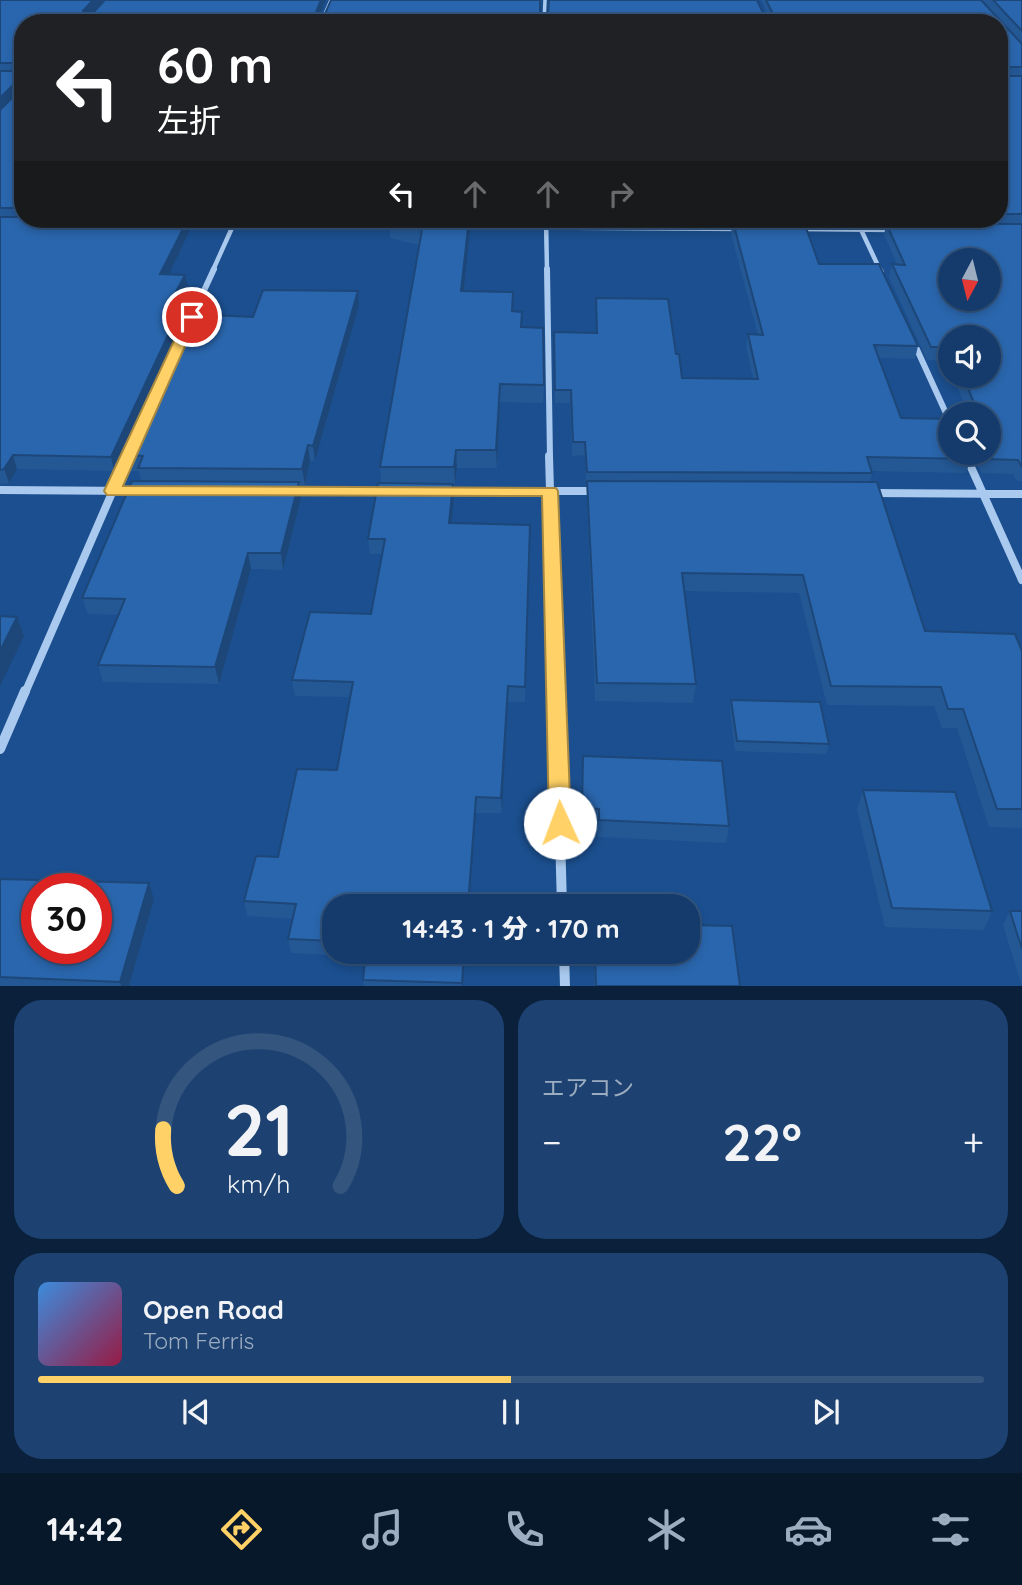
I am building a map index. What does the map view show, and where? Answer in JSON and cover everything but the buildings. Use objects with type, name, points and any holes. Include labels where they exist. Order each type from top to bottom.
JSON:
[{"type":"street","points":[[183,335],[232,228]]},
{"type":"street","points":[[546,228],[550,491],[562,894]]},
{"type":"street","points":[[718,228],[752,229]]},
{"type":"street","points":[[793,229],[901,230]]},
{"type":"street","points":[[861,230],[883,277]]},
{"type":"street","points":[[911,337],[941,402]]},
{"type":"street","points":[[0,748],[134,444]]},
{"type":"street","points":[[970,465],[1022,580]]},
{"type":"street","points":[[0,490],[140,491]]},
{"type":"street","points":[[276,491],[400,491]]},
{"type":"street","points":[[441,491],[606,492]]},
{"type":"street","points":[[858,493],[1022,494]]},
{"type":"street","points":[[564,964],[565,986]]},
{"type":"route","points":[[192,317],[112,491],[550,491],[560,823]]}]
